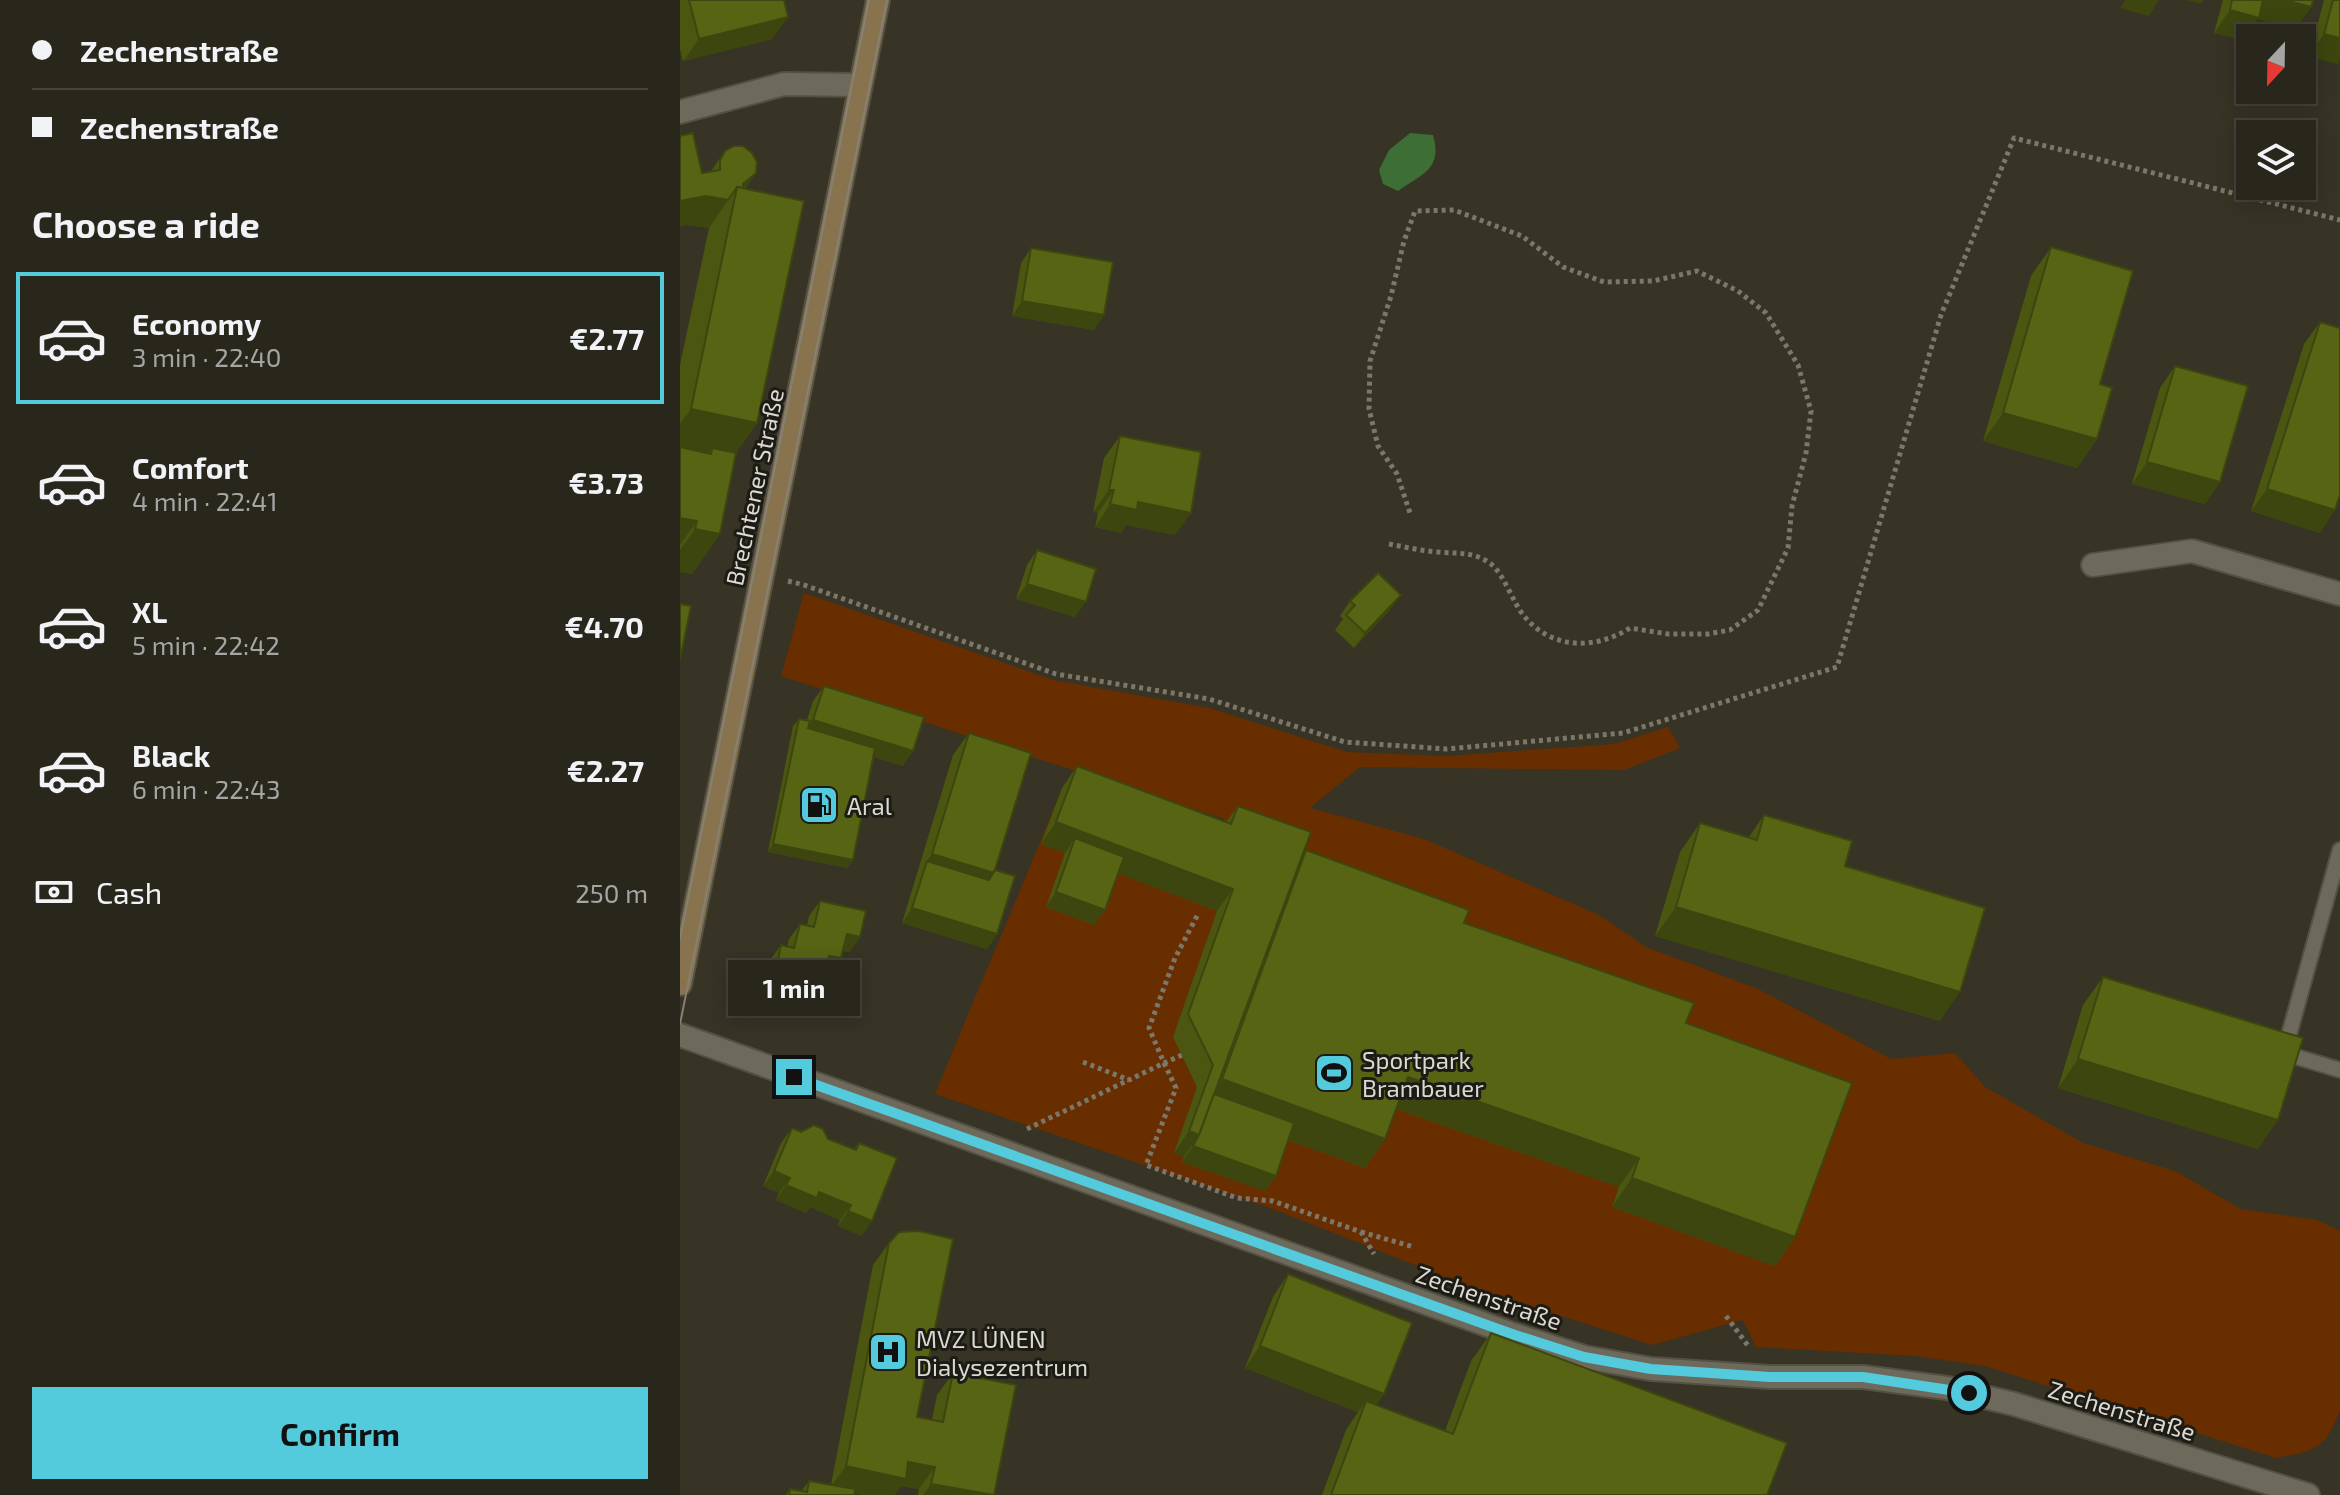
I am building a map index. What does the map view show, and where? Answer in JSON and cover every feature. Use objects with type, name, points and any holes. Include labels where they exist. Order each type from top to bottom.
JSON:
[{"type":"main road","name":"Brechtener Straße","points":[[680,984],[878,0]]},
{"type":"street","points":[[680,112],[784,84],[860,85]]},
{"type":"street","points":[[2093,565],[2192,551],[2340,594]]},
{"type":"street","name":"Zechenstraße","points":[[680,1035],[1515,1335],[1584,1357],[1651,1369],[1770,1377],[1863,1377],[1947,1388],[2014,1404],[2308,1495]]},
{"type":"lane","points":[[2340,850],[2284,1053],[2340,1070]]},
{"type":"path","points":[[762,576],[804,585],[1056,674],[1209,699],[1345,742],[1447,749],[1623,733],[1837,667],[1895,461],[1941,315],[2014,138],[2340,220]]},
{"type":"path","points":[[1389,544],[1439,552],[1465,551],[1492,564],[1524,617],[1548,638],[1593,644],[1616,637],[1630,628],[1668,634],[1708,634],[1730,630],[1758,610],[1788,548],[1792,506],[1806,453],[1811,411],[1798,365],[1766,313],[1738,291],[1697,271],[1653,281],[1604,282],[1563,267],[1522,236],[1454,210],[1415,211],[1369,373],[1369,409],[1378,446],[1397,474],[1411,516]]},
{"type":"path","points":[[1198,914],[1175,958],[1149,1028],[1176,1088],[1146,1165],[1237,1198],[1273,1201],[1414,1247]]},
{"type":"path","points":[[991,1147],[1182,1055]]},
{"type":"path","points":[[1083,1062],[1129,1080]]},
{"type":"path","points":[[1361,1232],[1397,1292]]},
{"type":"shaded area","points":[[1410,133],[1433,135],[1435,156],[1422,175],[1398,191],[1383,184],[1379,170],[1389,150]]},
{"type":"shaded area","points":[[804,593],[1053,680],[1209,708],[1347,752],[1446,756],[1614,744],[1668,727],[1680,748],[1624,770],[1360,767],[1310,808],[1424,839],[1599,915],[1646,947],[1758,989],[1891,1059],[1955,1053],[1985,1087],[2083,1143],[2175,1171],[2241,1209],[2317,1220],[2340,1231],[2340,1410],[2330,1433],[2310,1450],[2276,1458],[1985,1366],[1916,1356],[1756,1347],[1743,1320],[1652,1345],[1468,1286],[1268,1207],[935,1094],[1062,788],[1216,845],[1225,819],[781,676]]},
{"type":"building","points":[[689,0],[784,0],[788,17],[699,39]]},
{"type":"building","points":[[2232,0],[2263,0],[2259,18],[2230,10]]},
{"type":"building","points":[[2285,0],[2313,0],[2311,7]]},
{"type":"building","points":[[2333,0],[2340,0],[2340,38],[2324,34]]},
{"type":"building","points":[[693,133],[702,173],[720,170],[720,160],[725,151],[734,146],[743,146],[757,162],[756,173],[743,184],[743,188],[737,187],[728,200],[706,196],[680,201],[680,136]]},
{"type":"building","points":[[737,187],[804,201],[757,423],[691,409]]},
{"type":"building","points":[[2051,247],[2133,271],[2100,384],[2112,388],[2097,439],[2003,413]]},
{"type":"building","points":[[1031,248],[1113,262],[1104,315],[1022,301]]},
{"type":"building","points":[[2320,322],[2340,328],[2340,495],[2335,510],[2267,489]]},
{"type":"building","points":[[2175,366],[2248,386],[2220,482],[2147,462]]},
{"type":"building","points":[[1120,436],[1201,452],[1191,513],[1138,502],[1137,510],[1110,504],[1114,490],[1109,490]]},
{"type":"building","points":[[680,447],[711,454],[712,448],[736,453],[720,534],[695,529],[697,521],[680,518]]},
{"type":"building","points":[[1037,550],[1096,569],[1086,602],[1027,584]]},
{"type":"building","points":[[1378,573],[1401,595],[1365,633],[1346,615],[1355,605],[1350,601]]},
{"type":"building","points":[[680,604],[691,606],[680,660]]},
{"type":"building","points":[[824,686],[924,717],[913,751],[813,720]]},
{"type":"building","points":[[799,719],[810,721],[808,728],[875,748],[853,860],[773,844]]},
{"type":"building","points":[[969,733],[1031,753],[994,873],[932,854]]},
{"type":"building","points":[[1077,766],[1231,824],[1238,806],[1311,832],[1199,1135],[1189,1131],[1213,1065],[1188,1014],[1233,889],[1056,822]]},
{"type":"building","points":[[1764,815],[1852,841],[1845,866],[1985,908],[1960,992],[1676,907],[1700,823],[1757,840]]},
{"type":"building","points":[[1075,838],[1124,857],[1105,910],[1056,892]]},
{"type":"building","points":[[1306,850],[1469,910],[1464,923],[1694,1003],[1686,1023],[1852,1083],[1795,1237],[1632,1178],[1639,1158],[1408,1077],[1385,1139],[1222,1079]]},
{"type":"building","points":[[927,861],[989,880],[995,870],[1015,876],[997,934],[912,908]]},
{"type":"building","points":[[820,901],[866,911],[860,937],[847,934],[841,958],[829,956],[823,980],[776,970],[781,945],[794,948],[800,924],[814,927]]},
{"type":"building","points":[[2103,977],[2303,1038],[2278,1120],[2078,1059]]},
{"type":"building","points":[[1214,1094],[1294,1123],[1276,1176],[1193,1146]]},
{"type":"building","points":[[814,1125],[823,1129],[828,1139],[856,1150],[859,1143],[897,1158],[872,1221],[848,1211],[851,1205],[819,1192],[817,1198],[786,1185],[790,1178],[774,1171],[792,1128],[801,1132]]},
{"type":"building","points":[[919,1231],[953,1239],[917,1417],[943,1422],[953,1373],[1016,1385],[994,1495],[931,1484],[935,1467],[908,1462],[906,1479],[846,1466],[889,1243],[899,1232]]},
{"type":"building","points":[[1288,1274],[1412,1323],[1384,1394],[1260,1346]]},
{"type":"building","points":[[1491,1333],[1787,1443],[1767,1495],[1331,1495],[1366,1401],[1453,1434]]},
{"type":"building","points":[[809,1481],[855,1489],[854,1495],[789,1495],[790,1489],[807,1492]]},
{"type":"tram line","points":[[680,939],[869,0]]},
{"type":"tram line","points":[[680,1024],[887,0]]},
{"type":"place","name":"Aral","points":[[819,805]]},
{"type":"place","name":"Sportpark Brambauer","points":[[1334,1073]]},
{"type":"place","name":"MVZ LÜNEN Dialysezentrum","points":[[888,1352]]},
{"type":"route","points":[[794,1077],[1584,1357],[1651,1369],[1770,1377],[1863,1377],[1969,1393]]}]
